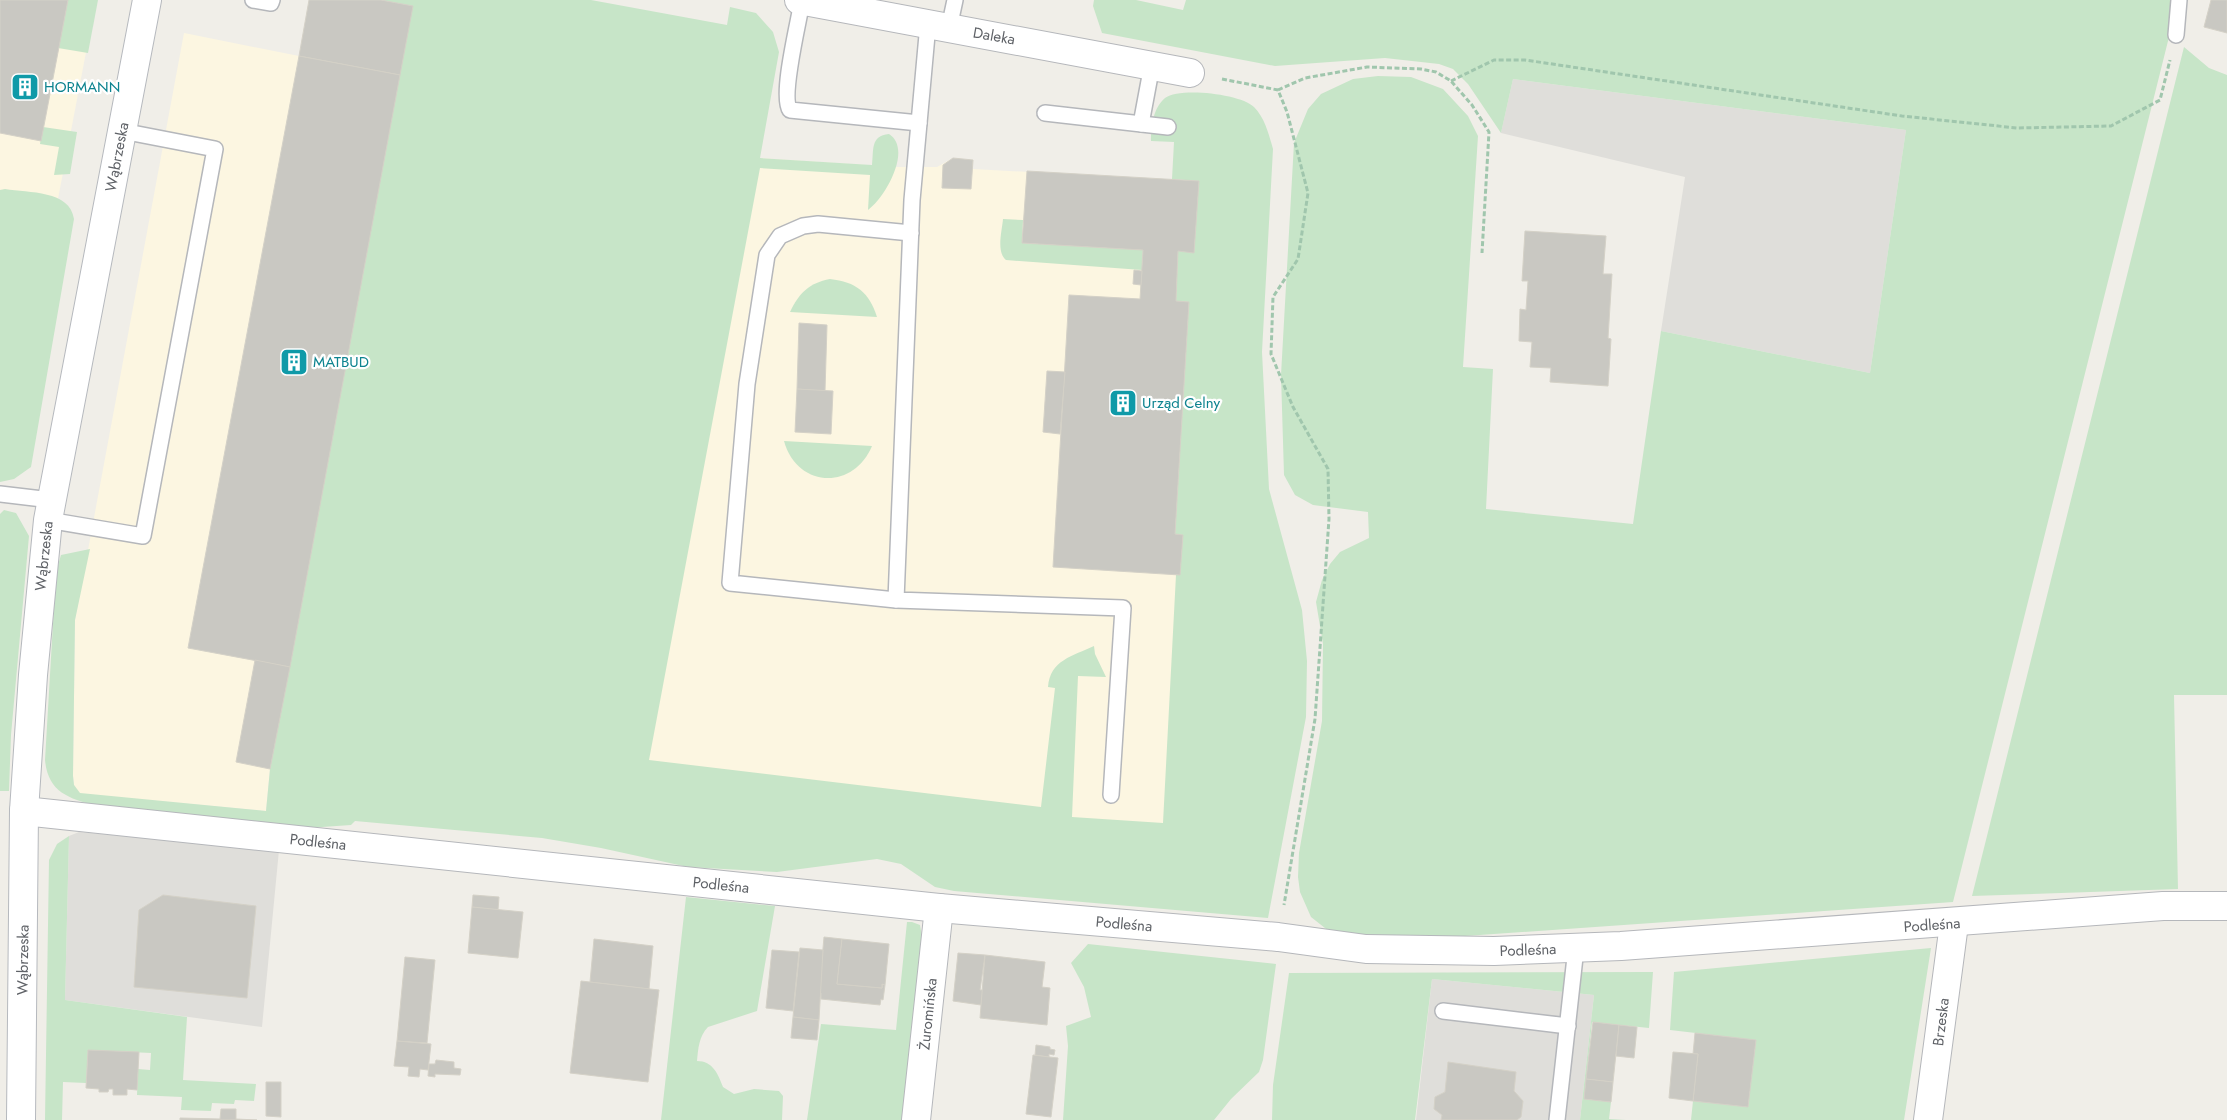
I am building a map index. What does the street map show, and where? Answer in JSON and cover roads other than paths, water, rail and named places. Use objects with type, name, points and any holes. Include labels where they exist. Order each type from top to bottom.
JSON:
[{"type":"street","name":"Wąbrzeska","points":[[21,1120],[24,811],[33,675],[49,510],[147,0]]},
{"type":"street","name":"Daleka","points":[[799,0],[1190,73]]},
{"type":"street","name":"Podleśna","points":[[24,811],[939,908],[1278,937],[1366,949],[1494,951],[1576,948],[1954,924],[2163,906],[2227,906]]},
{"type":"street","name":"Żuromińska","points":[[916,1120],[939,908]]},
{"type":"street","name":"Brzeska","points":[[1928,1120],[1954,924]]},
{"type":"lane","points":[[253,0],[271,3],[272,0]]},
{"type":"lane","points":[[896,600],[910,233],[919,123],[939,26],[955,0]]},
{"type":"lane","points":[[2176,35],[2179,0]]},
{"type":"lane","points":[[802,1],[787,84],[787,106],[790,110],[919,123]]},
{"type":"lane","points":[[1141,124],[1152,65]]},
{"type":"lane","points":[[1045,113],[1168,127]]},
{"type":"lane","points":[[0,494],[49,510],[143,536],[215,149],[122,131]]},
{"type":"lane","points":[[910,233],[818,224],[803,226],[780,236],[767,255],[747,384],[730,582],[896,600],[1124,608],[1111,795]]},
{"type":"lane","points":[[1557,1120],[1576,948]]},
{"type":"lane","points":[[1443,1012],[1568,1026]]},
{"type":"place","name":"HORMANN","points":[[25,87]]},
{"type":"place","name":"MATBUD","points":[[294,362]]},
{"type":"place","name":"Urząd Celny","points":[[1123,403]]}]
